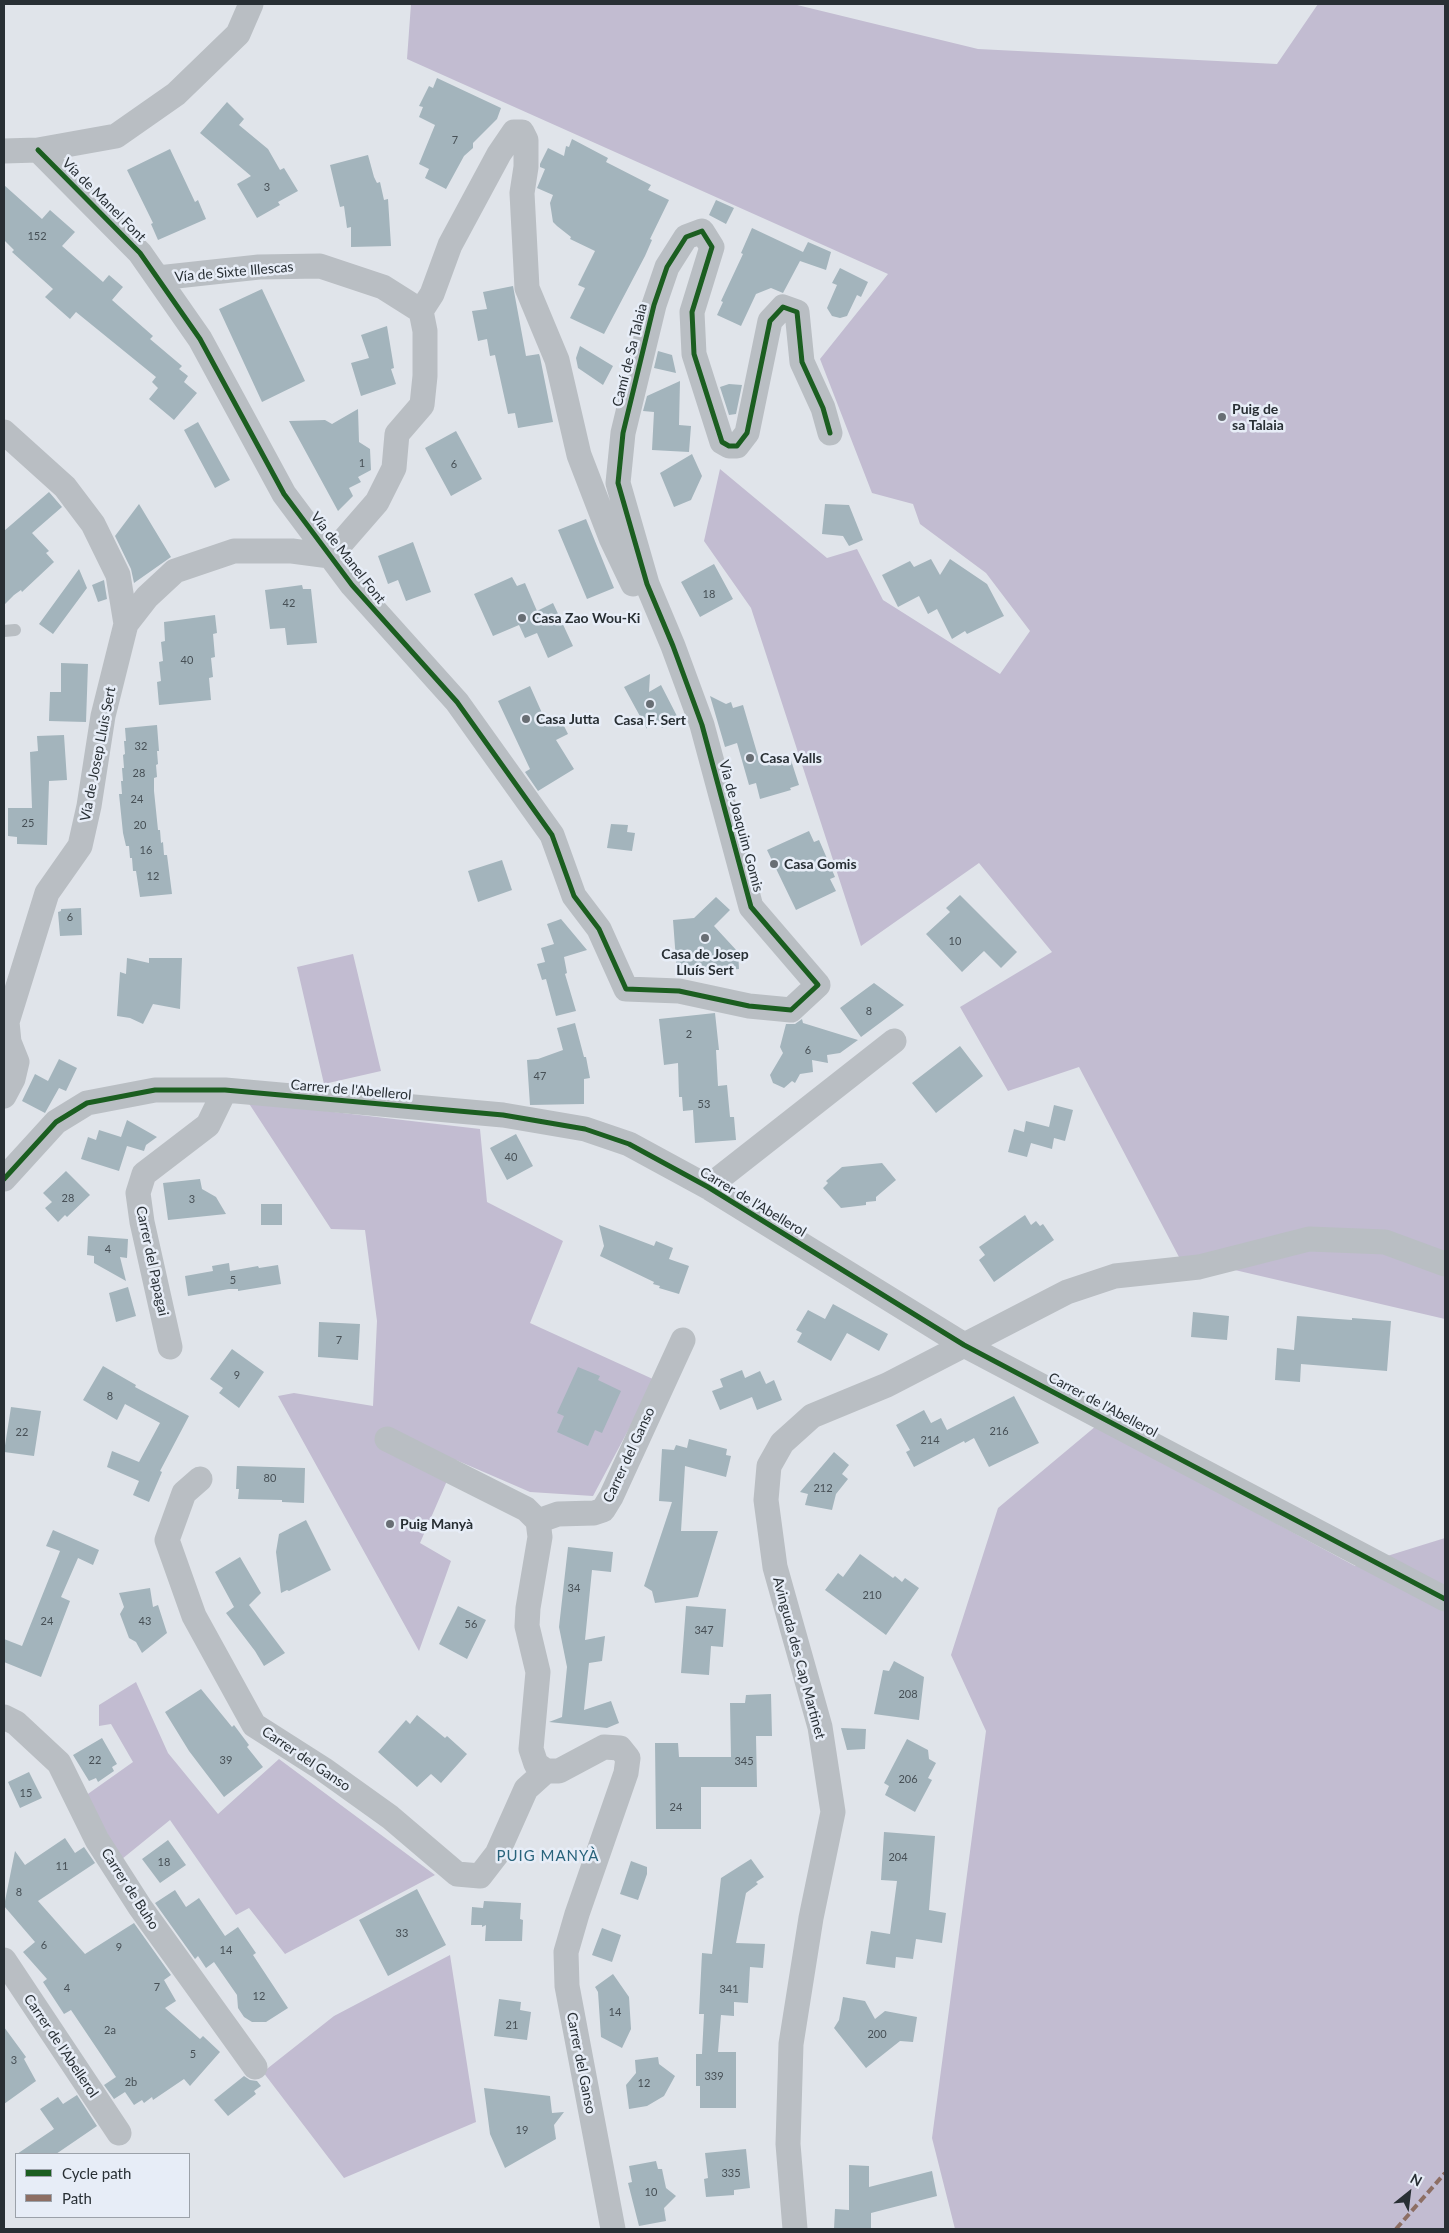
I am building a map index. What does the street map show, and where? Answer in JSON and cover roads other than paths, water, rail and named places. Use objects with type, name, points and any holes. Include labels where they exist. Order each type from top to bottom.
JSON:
[{"type":"street","points":[[4,151],[38,150],[116,136],[176,94],[238,34],[251,4]]},
{"type":"street","points":[[330,556],[378,502],[394,468],[398,434],[422,405],[425,376],[425,330],[421,310],[432,294],[450,245],[499,154],[514,132],[522,132],[526,140],[526,167],[522,193],[527,288],[557,360],[579,454],[608,528],[640,601],[648,607],[654,606]]},
{"type":"street","name":"Vía de Manel Font","points":[[38,150],[140,253],[200,340],[284,494],[352,586],[457,702],[552,835],[574,896],[599,929],[626,990]]},
{"type":"street","name":"Camí de Sa Talaia","points":[[654,606],[632,539],[618,483],[622,433],[654,305],[667,267],[686,237],[702,231],[712,246],[692,312],[694,354],[722,442],[729,446],[737,446],[747,432],[770,321],[783,307],[797,312],[802,362],[823,408],[830,433]]},
{"type":"street","name":"Vía de Sixte Illescas","points":[[158,278],[259,267],[320,266],[383,287],[421,310]]},
{"type":"street","points":[[4,432],[65,487],[94,524],[118,575],[126,624]]},
{"type":"street","name":"Vía de Josep Lluis Sert","points":[[4,1096],[13,1079],[16,1062],[9,1042],[7,1022],[46,893],[80,846],[89,806],[102,716],[126,624],[147,597],[175,570],[208,559],[234,551],[292,551],[330,556]]},
{"type":"street","name":"Via de Joaquim Gomis","points":[[626,990],[679,991],[748,1006],[790,1010],[818,985],[751,907],[702,725],[673,646],[654,606]]},
{"type":"street","name":"Carrer de l'Abellerol","points":[[708,1187],[894,1041]]},
{"type":"street","name":"Carrer de l'Abellerol","points":[[4,1179],[56,1122],[87,1103],[155,1090],[225,1090],[503,1115],[585,1128],[629,1144],[708,1187],[964,1345],[1445,1599]]},
{"type":"street","name":"Carrer del Papagai","points":[[170,1347],[142,1222],[138,1193],[144,1174],[208,1125],[225,1090]]},
{"type":"street","name":"Avinguda des Cap Martinet","points":[[795,2229],[788,2144],[791,2044],[812,1918],[833,1812],[820,1727],[775,1567],[766,1500],[769,1466],[782,1443],[812,1416],[887,1385],[1067,1292],[1115,1276],[1199,1266],[1309,1239],[1385,1242],[1445,1264]]},
{"type":"street","name":"Carrer del Ganso","points":[[538,1521],[558,1514],[594,1513],[603,1510],[611,1497],[683,1340]]},
{"type":"street","points":[[387,1439],[526,1509],[538,1521],[540,1537],[528,1608],[527,1626],[538,1672],[531,1749],[536,1764],[546,1771]]},
{"type":"street","name":"Carrer del Ganso","points":[[200,1479],[184,1493],[167,1540],[194,1616],[254,1725],[323,1769],[390,1817],[457,1874],[480,1876],[497,1854],[526,1789],[546,1771],[559,1771],[604,1747],[620,1748],[628,1758],[626,1772],[577,1914],[566,1952],[567,1986],[612,2229]]},
{"type":"street","name":"Carrer de Buho","points":[[4,1717],[16,1723],[59,1763],[97,1840],[140,1907],[256,2067]]},
{"type":"street","name":"Carrer de l'Abellerol","points":[[4,1960],[119,2133]]},
{"type":"place","name":"Puig de sa Talaia","points":[[1222,417]]},
{"type":"place","name":"Casa Zao Wou-Ki","points":[[522,618]]},
{"type":"place","name":"Casa F. Sert","points":[[650,704]]},
{"type":"place","name":"Casa Jutta","points":[[526,719]]},
{"type":"place","name":"Casa Valls","points":[[750,758]]},
{"type":"place","name":"Casa Gomis","points":[[774,864]]},
{"type":"place","name":"Casa de Josep Lluís Sert","points":[[705,938]]},
{"type":"place","name":"Puig Manyà","points":[[390,1524]]},
{"type":"district","name":"PUIG MANYÀ","points":[[548,1856]]}]
